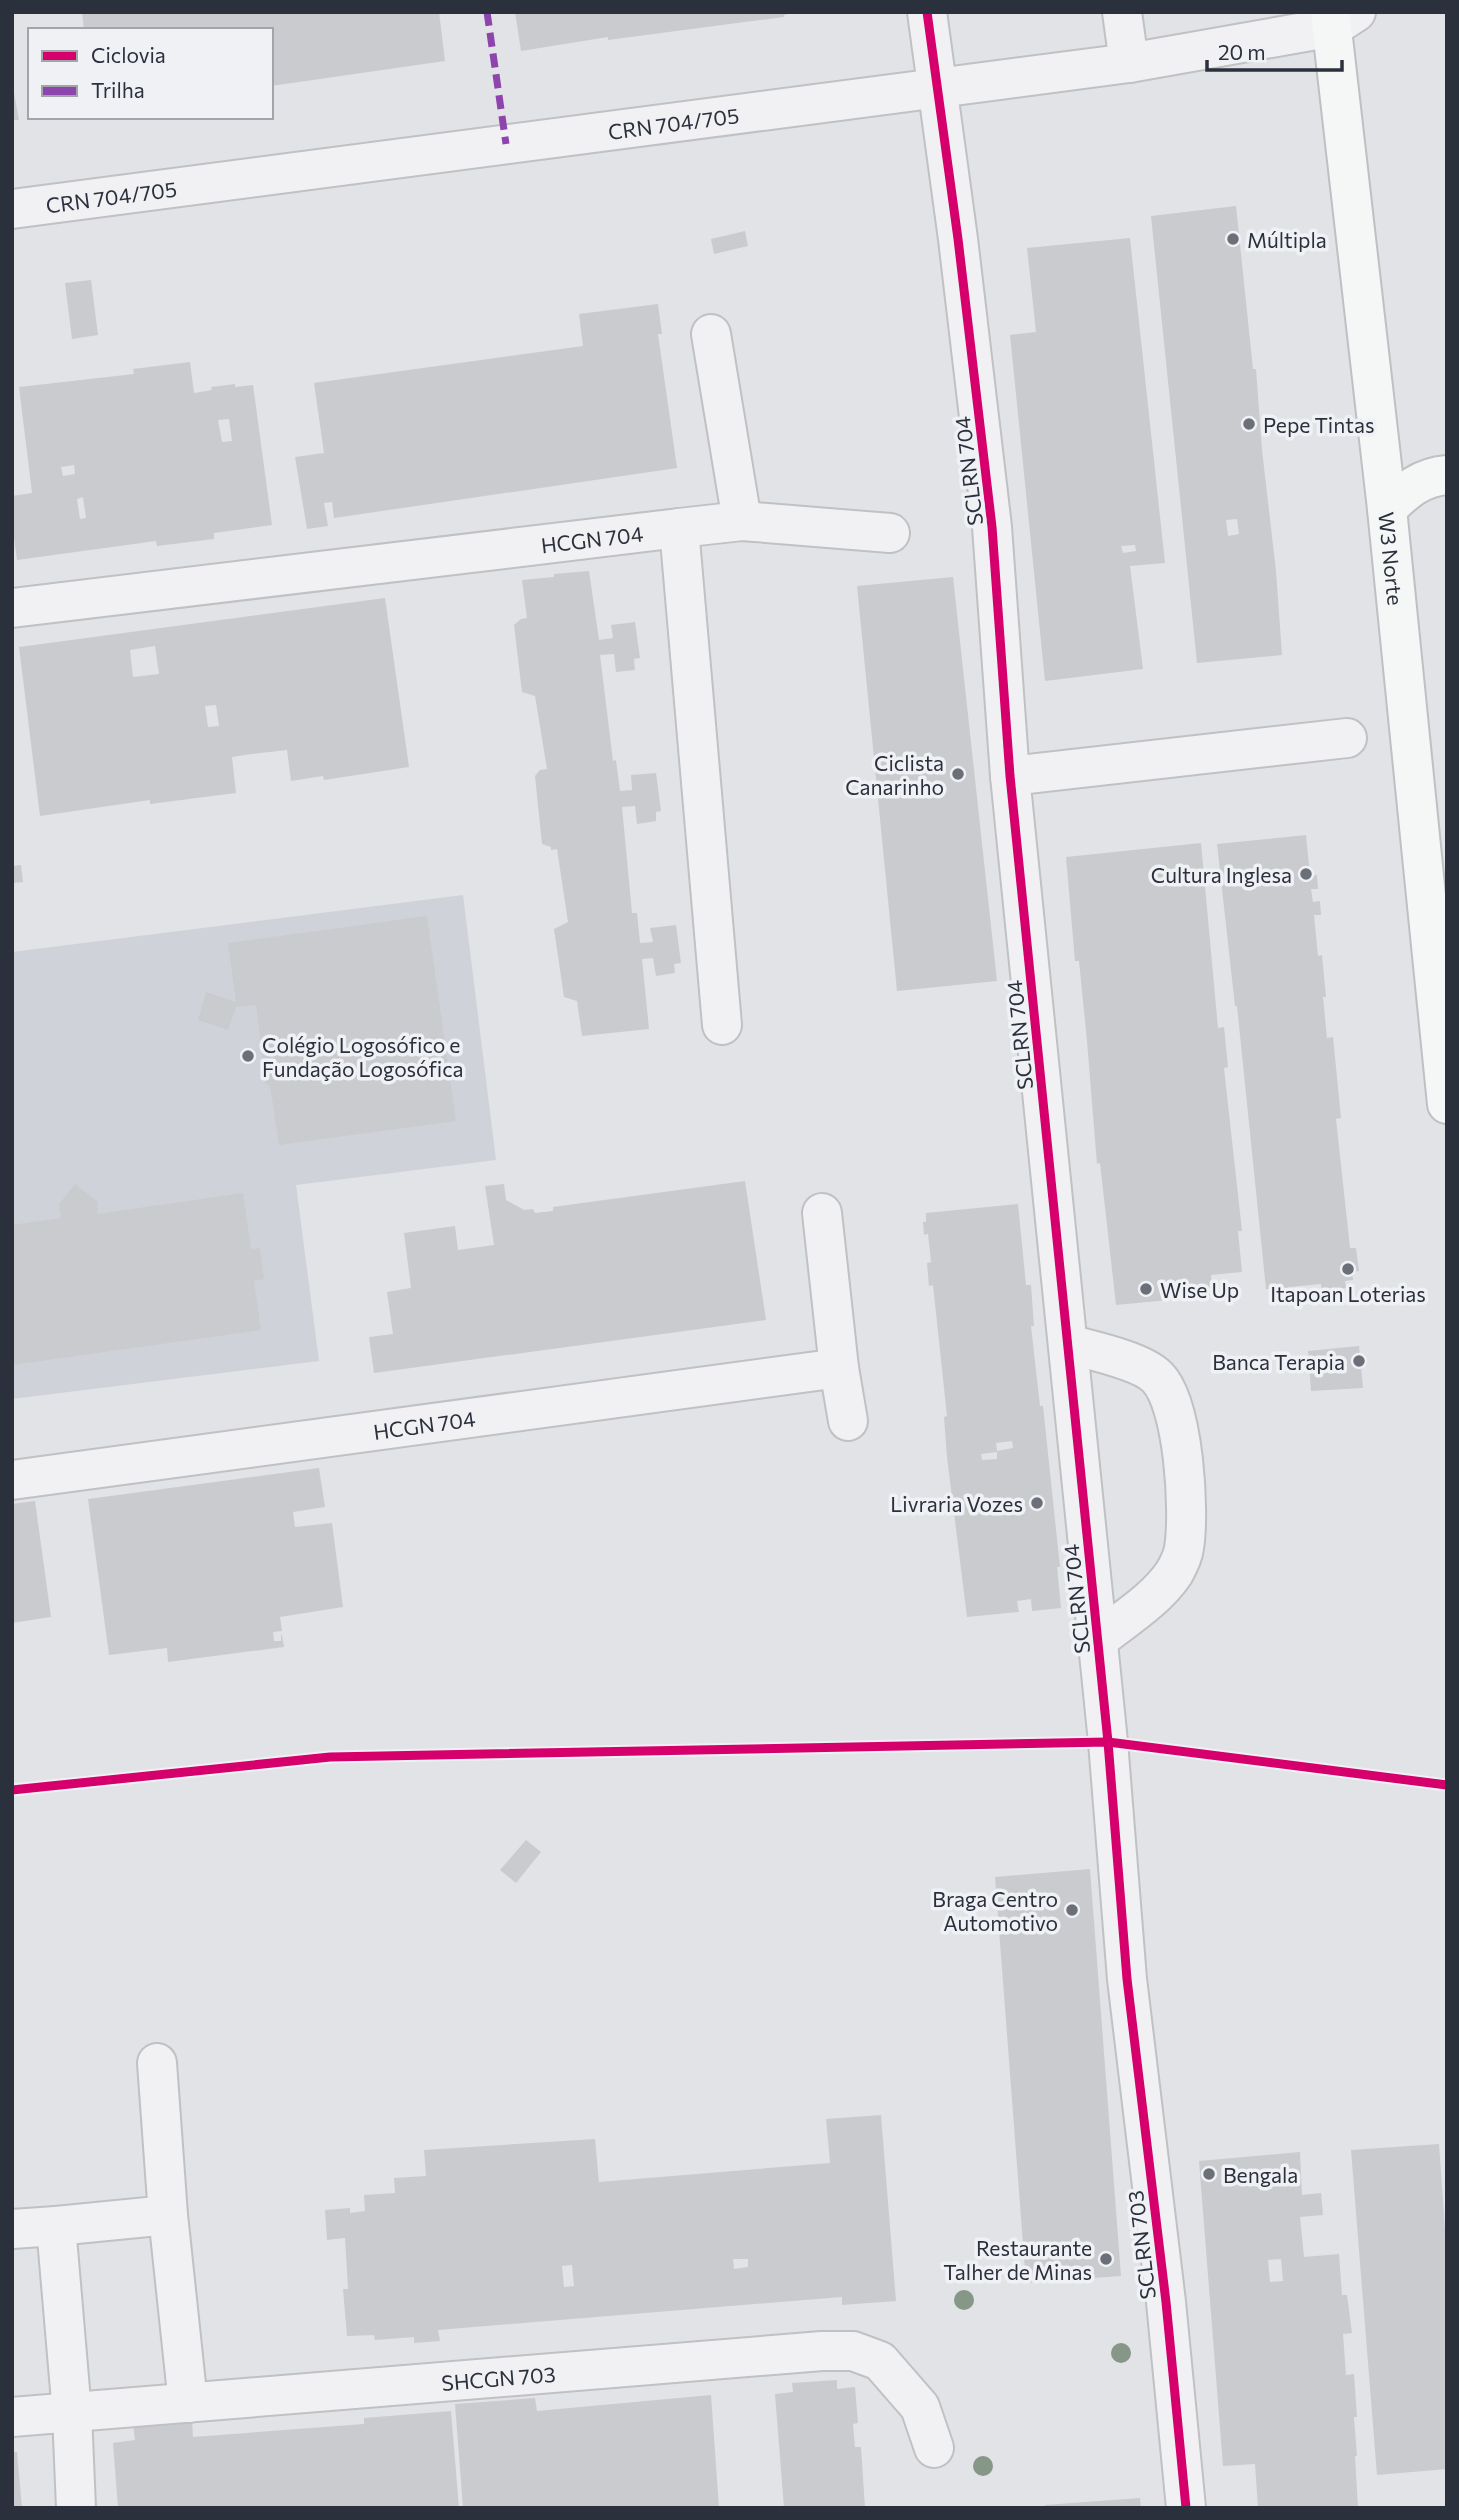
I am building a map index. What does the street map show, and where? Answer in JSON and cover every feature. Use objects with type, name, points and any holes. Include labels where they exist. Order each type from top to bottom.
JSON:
[{"type":"main road","name":"W3 Norte","points":[[1340,17],[1447,1104]]},
{"type":"main road","points":[[1387,509],[1410,486],[1447,475]]},
{"type":"street","name":"SCLRN 704","points":[[927,12],[958,239],[992,527],[1010,776],[1098,1640],[1127,1979]]},
{"type":"street","points":[[1122,12],[1129,63]]},
{"type":"street","name":"CRN 704/705","points":[[12,209],[1129,63],[1340,17]]},
{"type":"street","points":[[711,334],[742,521]]},
{"type":"street","name":"HCGN 704","points":[[12,608],[742,521],[890,533]]},
{"type":"street","points":[[679,528],[722,1025]]},
{"type":"street","points":[[1010,776],[1347,738]]},
{"type":"street","points":[[822,1213],[839,1368],[848,1421]]},
{"type":"street","points":[[1068,1343],[1123,1359],[1156,1375],[1168,1391],[1178,1425],[1186,1495],[1184,1550],[1175,1571],[1158,1593],[1098,1640]]},
{"type":"street","name":"HCGN 704","points":[[12,1480],[839,1368]]},
{"type":"street","name":"SCLRN 703","points":[[1127,1979],[1166,2302],[1186,2508]]},
{"type":"street","points":[[157,2063],[168,2215],[188,2403]]},
{"type":"street","points":[[12,2229],[168,2215]]},
{"type":"street","points":[[56,2226],[72,2413],[76,2508]]},
{"type":"street","name":"SHCGN 703","points":[[12,2417],[808,2352],[853,2351],[880,2361],[903,2385],[920,2407],[934,2448]]},
{"type":"shaded area","name":"Colégio Logosófico e Fundação Logosófica","points":[[463,895],[496,1160],[296,1185],[319,1361],[12,1399],[12,952]]},
{"type":"building","points":[[82,12],[439,12],[445,61],[273,86],[273,28],[84,28]]},
{"type":"building","points":[[515,12],[791,13],[784,17],[608,40],[608,37],[521,51]]},
{"type":"building","points":[[12,82],[19,120],[12,120]]},
{"type":"building","points":[[1236,206],[1253,369],[1256,369],[1282,655],[1197,663],[1151,216]],"holes":[[[1237,519],[1239,534],[1228,536],[1226,520]]]},
{"type":"building","points":[[745,231],[748,246],[714,254],[711,239]]},
{"type":"building","points":[[1130,238],[1165,563],[1130,566],[1143,669],[1045,681],[1010,335],[1036,332],[1027,248]],"holes":[[[1135,545],[1136,551],[1123,553],[1121,546]]]},
{"type":"building","points":[[91,280],[98,335],[72,339],[65,283]]},
{"type":"building","points":[[658,304],[662,334],[658,334],[677,468],[334,518],[332,502],[324,503],[328,526],[307,529],[295,457],[324,453],[314,383],[583,346],[579,314]]},
{"type":"building","points":[[190,362],[194,393],[212,390],[211,387],[253,385],[272,525],[214,533],[214,539],[157,546],[156,541],[17,560],[12,523],[12,496],[32,493],[19,387],[134,374],[133,369]],"holes":[[[229,419],[232,441],[222,442],[218,420]],[[74,465],[75,474],[63,476],[61,467]],[[83,497],[86,518],[80,519],[77,499]]]},
{"type":"building","points":[[589,571],[599,640],[613,638],[611,625],[635,622],[640,658],[634,659],[635,670],[616,672],[614,654],[600,655],[613,761],[616,760],[620,791],[632,790],[631,775],[656,773],[661,811],[656,812],[656,821],[637,824],[635,806],[622,807],[632,913],[637,913],[640,943],[653,942],[650,928],[676,925],[681,963],[674,964],[675,973],[656,976],[653,958],[642,959],[649,1029],[582,1036],[577,1001],[564,997],[554,929],[568,922],[557,849],[551,850],[551,847],[542,844],[535,776],[540,770],[547,769],[535,696],[522,692],[514,625],[527,618],[522,580]]},
{"type":"building","points":[[953,577],[997,981],[897,991],[857,586]]},
{"type":"building","points":[[385,598],[409,767],[324,780],[323,776],[291,781],[287,750],[251,754],[232,757],[236,793],[150,804],[150,800],[40,816],[19,647]],"holes":[[[155,646],[159,674],[133,677],[130,650]],[[216,705],[219,726],[208,727],[205,706]]]},
{"type":"building","points":[[1306,835],[1310,876],[1317,875],[1318,889],[1311,889],[1313,902],[1320,901],[1321,915],[1314,915],[1318,956],[1322,955],[1327,1038],[1333,1037],[1341,1118],[1336,1119],[1350,1248],[1356,1248],[1359,1271],[1352,1272],[1353,1280],[1345,1281],[1346,1288],[1322,1290],[1321,1284],[1290,1287],[1291,1294],[1272,1296],[1271,1289],[1266,1289],[1237,1006],[1217,844]]},
{"type":"building","points":[[1201,843],[1218,1028],[1224,1027],[1228,1067],[1224,1068],[1242,1231],[1238,1231],[1242,1272],[1211,1275],[1211,1296],[1116,1305],[1100,1163],[1097,1164],[1079,961],[1075,961],[1066,857]]},
{"type":"building","points":[[21,865],[23,882],[12,883],[12,866]]},
{"type":"building","points":[[427,916],[456,1121],[279,1145],[270,1086],[266,1084],[256,1005],[236,1007],[228,1030],[198,1020],[206,992],[236,1002],[228,943]]},
{"type":"building","points":[[745,1181],[766,1320],[374,1373],[369,1337],[393,1334],[387,1292],[411,1288],[404,1233],[455,1226],[458,1250],[494,1245],[485,1186],[504,1184],[506,1200],[524,1210],[533,1209],[535,1213],[553,1211],[553,1207]]},
{"type":"building","points":[[75,1184],[98,1202],[97,1214],[243,1193],[251,1249],[260,1248],[264,1279],[254,1281],[261,1330],[12,1365],[12,1225],[61,1218],[59,1204]]},
{"type":"building","points":[[1018,1204],[1026,1285],[1031,1285],[1034,1326],[1031,1326],[1040,1406],[1043,1406],[1060,1567],[1057,1567],[1061,1608],[1032,1611],[1031,1599],[1017,1601],[1019,1612],[967,1617],[947,1457],[944,1417],[947,1416],[933,1285],[929,1286],[927,1263],[931,1262],[928,1234],[924,1235],[923,1222],[926,1222],[926,1213]],"holes":[[[1012,1441],[1013,1448],[997,1451],[996,1443]],[[997,1452],[997,1459],[982,1460],[981,1454]]]},
{"type":"building","points":[[1359,1346],[1363,1388],[1311,1391],[1308,1351]]},
{"type":"building","points":[[319,1468],[325,1507],[293,1512],[295,1527],[332,1523],[343,1607],[280,1617],[282,1631],[273,1632],[274,1641],[281,1641],[282,1635],[284,1647],[168,1662],[167,1648],[109,1655],[88,1499]]},
{"type":"building","points":[[35,1501],[51,1617],[12,1623],[12,1504]]},
{"type":"building","points":[[526,1840],[541,1852],[516,1883],[500,1870]]},
{"type":"building","points":[[1090,1869],[1121,2276],[1026,2283],[995,1877]]},
{"type":"building","points":[[881,2115],[896,2301],[842,2305],[842,2297],[438,2330],[440,2341],[414,2343],[414,2337],[375,2340],[374,2335],[347,2336],[343,2289],[348,2289],[345,2238],[327,2240],[325,2210],[350,2208],[350,2213],[365,2211],[364,2195],[395,2193],[394,2178],[426,2176],[424,2150],[595,2139],[599,2182],[830,2163],[826,2119]],"holes":[[[733,2259],[748,2259],[748,2267],[734,2269]],[[572,2265],[574,2286],[564,2287],[562,2266]]]},
{"type":"building","points":[[1439,2144],[1447,2258],[1447,2469],[1377,2475],[1351,2150]]},
{"type":"building","points":[[1300,2152],[1302,2195],[1321,2193],[1323,2215],[1300,2217],[1304,2257],[1339,2254],[1342,2295],[1347,2295],[1352,2333],[1343,2334],[1346,2375],[1354,2374],[1358,2508],[1258,2508],[1255,2464],[1223,2466],[1199,2161]],"holes":[[[1281,2259],[1283,2281],[1270,2282],[1268,2260]]]},
{"type":"building","points":[[837,2380],[837,2389],[855,2387],[858,2423],[853,2424],[855,2447],[861,2447],[865,2508],[784,2508],[775,2394],[793,2392],[792,2383]]},
{"type":"building","points":[[711,2395],[719,2508],[463,2508],[455,2404],[535,2398],[537,2411]]},
{"type":"building","points":[[451,2411],[459,2508],[118,2508],[113,2443],[135,2440],[133,2425],[192,2421],[193,2437],[364,2424],[364,2418]]},
{"type":"building","points":[[12,2452],[17,2452],[22,2508],[12,2508]]},
{"type":"building","points":[[1140,2498],[1141,2508],[1045,2508],[1045,2505]]},
{"type":"marked path","points":[[487,12],[506,144]]},
{"type":"cycle path","points":[[927,12],[958,239],[992,527],[1010,776],[1108,1742],[1127,1979],[1166,2302],[1186,2508]]},
{"type":"cycle path","points":[[12,1790],[330,1757],[1108,1742],[1447,1785]]},
{"type":"place","name":"Múltipla","points":[[1233,239]]},
{"type":"place","name":"Pepe Tintas","points":[[1249,424]]},
{"type":"place","name":"Ciclista Canarinho","points":[[958,774]]},
{"type":"place","name":"Cultura Inglesa","points":[[1306,874]]},
{"type":"place","name":"Colégio Logosófico e Fundação Logosófica","points":[[248,1056]]},
{"type":"place","name":"Itapoan Loterias","points":[[1348,1269]]},
{"type":"place","name":"Wise Up","points":[[1146,1289]]},
{"type":"place","name":"Banca Terapia","points":[[1359,1361]]},
{"type":"place","name":"Livraria Vozes","points":[[1037,1503]]},
{"type":"place","name":"Braga Centro Automotivo","points":[[1072,1910]]},
{"type":"place","name":"Bengala","points":[[1209,2174]]},
{"type":"place","name":"Restaurante Talher de Minas","points":[[1106,2259]]}]
